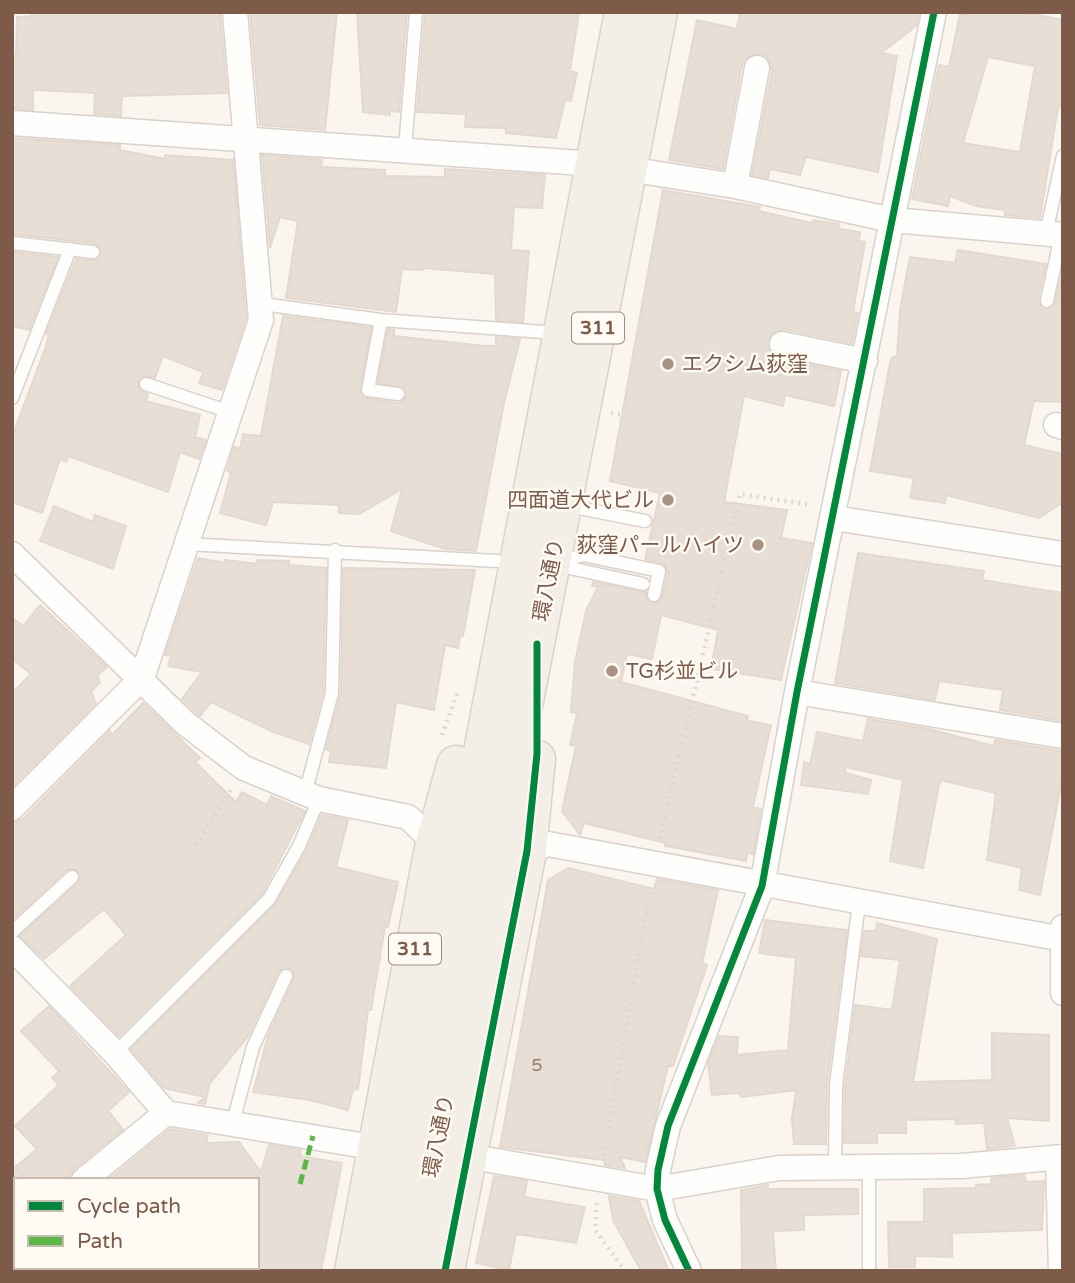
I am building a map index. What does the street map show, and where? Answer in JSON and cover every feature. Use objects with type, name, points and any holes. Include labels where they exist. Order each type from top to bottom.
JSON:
[{"type":"main road","name":"環八通り","points":[[384,1271],[535,563],[546,332],[629,169],[624,12]]},
{"type":"main road","name":"環八通り","points":[[535,563],[564,505],[658,12]]},
{"type":"main road","name":"環八通り","points":[[413,1271],[520,640]]},
{"type":"main road","name":"311","points":[[355,1271],[435,844],[469,715],[520,640]]},
{"type":"main road","name":"311","points":[[445,1271],[527,851],[537,754],[520,640]]},
{"type":"street","points":[[12,808],[142,678],[261,320],[262,304],[235,12]]},
{"type":"street","points":[[689,1271],[665,1220],[657,1189],[668,1126],[762,886],[797,692],[934,12]]},
{"type":"street","points":[[735,186],[757,68]]},
{"type":"street","points":[[12,123],[558,160],[735,186],[892,220],[1057,235]]},
{"type":"street","points":[[782,344],[865,361]]},
{"type":"street","points":[[834,518],[1063,554]]},
{"type":"street","points":[[15,562],[142,678],[185,723],[244,768],[312,797],[408,817],[435,844]]},
{"type":"street","points":[[797,692],[1063,736]]},
{"type":"street","points":[[527,851],[548,844],[762,886],[1062,935],[1063,993]]},
{"type":"street","points":[[12,948],[115,1053],[166,1113],[378,1148]]},
{"type":"street","points":[[89,1178],[166,1113]]},
{"type":"street","points":[[467,1156],[657,1189],[779,1168],[961,1166],[1060,1158],[1061,1271]]},
{"type":"lane","points":[[405,149],[416,12]]},
{"type":"lane","points":[[1047,301],[1057,235],[1063,156]]},
{"type":"lane","points":[[12,243],[93,252]]},
{"type":"lane","points":[[12,398],[70,250]]},
{"type":"lane","points":[[262,304],[381,320],[546,332]]},
{"type":"lane","points":[[381,320],[368,390],[398,394]]},
{"type":"lane","points":[[146,384],[230,412]]},
{"type":"lane","points":[[564,505],[645,522]]},
{"type":"lane","points":[[186,544],[335,550],[535,563],[643,584]]},
{"type":"lane","points":[[115,1053],[269,899],[299,846],[312,797],[332,692],[335,550]]},
{"type":"lane","points":[[535,563],[583,555],[659,571],[654,595]]},
{"type":"lane","points":[[12,932],[72,877]]},
{"type":"lane","points":[[835,1168],[836,1085],[859,903]]},
{"type":"lane","points":[[233,1122],[253,1047],[286,976]]},
{"type":"lane","points":[[869,1168],[869,1271]]},
{"type":"path","points":[[625,1271],[595,1230],[600,1180],[654,865],[740,494],[825,507],[834,518]]},
{"type":"path","points":[[440,739],[463,680]]},
{"type":"path","points":[[196,845],[244,768]]},
{"type":"path","points":[[12,1164],[24,1178]]},
{"type":"building","points":[[32,12],[220,12],[227,93],[122,96],[121,116],[94,114],[95,93],[33,90],[33,110],[12,108],[12,56],[16,56],[17,17],[31,16]]},
{"type":"building","points":[[250,12],[337,12],[325,130],[260,125]]},
{"type":"building","points":[[357,12],[407,12],[399,112],[390,111],[390,115],[363,112]]},
{"type":"building","points":[[425,12],[579,12],[570,71],[577,73],[571,101],[565,100],[556,138],[506,133],[506,128],[465,127],[466,114],[417,112]]},
{"type":"building","points":[[740,12],[919,12],[916,26],[881,53],[897,56],[878,172],[806,157],[800,175],[770,169],[768,178],[752,175],[772,71],[767,57],[759,53],[746,58],[742,65],[723,169],[669,160],[697,20],[737,29]]},
{"type":"building","points":[[973,12],[1023,12],[1063,20],[1063,108],[1058,107],[1040,218],[1005,215],[1005,210],[976,206],[950,196],[948,206],[912,199],[939,65],[949,67],[960,14],[972,16]],"holes":[[[988,57],[1035,66],[1020,152],[963,143]]]},
{"type":"building","points":[[12,138],[120,145],[120,150],[165,159],[165,155],[233,160],[246,318],[222,390],[199,383],[203,372],[163,356],[155,378],[144,376],[138,382],[140,390],[148,394],[146,401],[200,415],[195,437],[206,440],[199,459],[180,452],[168,492],[68,456],[66,462],[60,459],[42,513],[12,502],[12,437],[45,349],[49,335],[46,334],[76,259],[96,260],[102,252],[94,243],[12,234]]},
{"type":"building","points":[[262,155],[322,160],[321,167],[385,170],[385,176],[445,177],[445,169],[545,175],[542,208],[514,207],[511,250],[529,251],[523,322],[496,320],[495,274],[402,269],[396,312],[286,298],[298,221],[280,217],[270,248]]},
{"type":"building","points":[[663,190],[760,207],[759,211],[812,223],[813,220],[838,224],[840,229],[860,232],[859,241],[865,242],[853,312],[858,313],[852,343],[784,329],[771,334],[767,342],[768,349],[778,358],[841,371],[834,406],[785,395],[783,406],[744,396],[725,502],[787,510],[781,538],[812,543],[781,680],[711,669],[718,630],[661,615],[652,659],[627,654],[621,682],[748,716],[747,721],[771,725],[753,807],[761,809],[753,854],[747,853],[746,861],[665,846],[666,843],[584,823],[580,835],[562,811],[576,746],[570,745],[577,713],[571,712],[575,662],[586,611],[598,587],[592,586],[593,582],[646,592],[648,601],[656,603],[662,597],[668,573],[664,564],[645,559],[660,493],[610,481]]},
{"type":"building","points":[[958,250],[1046,264],[1038,300],[1046,310],[1055,303],[1063,269],[1063,402],[1034,401],[1024,445],[1063,454],[1063,502],[1039,518],[946,495],[945,503],[910,498],[914,478],[870,471],[891,358],[897,356],[900,310],[910,257],[955,263]]},
{"type":"building","points":[[12,252],[58,257],[29,330],[12,326]]},
{"type":"building","points":[[283,316],[371,327],[360,392],[366,398],[397,403],[405,399],[404,388],[378,383],[388,329],[394,330],[394,336],[485,346],[496,346],[496,337],[520,339],[504,403],[476,551],[445,549],[391,531],[402,489],[359,514],[339,513],[339,505],[273,502],[266,525],[220,513],[231,472],[227,471],[234,447],[240,449],[243,434],[261,436]]},
{"type":"building","points":[[54,506],[93,522],[95,515],[126,526],[113,569],[40,541]]},
{"type":"building","points":[[858,553],[984,571],[982,580],[1063,593],[1063,721],[1000,710],[1003,690],[939,681],[935,700],[835,683]]},
{"type":"building","points":[[198,558],[225,563],[225,560],[257,564],[257,560],[289,561],[289,565],[326,568],[323,692],[309,744],[273,732],[211,702],[200,716],[182,699],[202,672],[168,666],[171,656],[165,655]]},
{"type":"building","points":[[343,568],[475,570],[463,636],[460,635],[458,648],[445,645],[434,710],[396,702],[386,768],[329,762],[331,751],[326,749],[341,693]]},
{"type":"building","points":[[40,605],[107,667],[97,676],[100,682],[91,692],[96,703],[12,787],[12,693],[31,674],[12,659],[12,618],[23,626]]},
{"type":"building","points":[[143,703],[200,758],[195,762],[236,802],[242,792],[267,805],[271,796],[305,811],[262,894],[119,1036],[70,986],[126,935],[104,909],[44,959],[20,936],[78,883],[81,876],[75,869],[67,870],[12,920],[12,822],[23,819],[110,731],[112,735]]},
{"type":"building","points":[[868,719],[929,729],[994,746],[995,740],[1063,751],[1063,774],[1040,895],[1019,890],[1022,868],[987,860],[996,793],[940,780],[923,868],[890,861],[903,780],[846,767],[845,773],[871,780],[868,794],[801,785],[804,762],[810,764],[817,732],[863,741]]},
{"type":"building","points":[[322,815],[348,820],[336,867],[398,882],[388,927],[385,926],[371,1010],[368,1010],[358,1089],[353,1090],[348,1110],[310,1100],[253,1092],[268,1036],[294,979],[293,970],[286,967],[278,972],[249,1035],[210,1083],[205,1104],[198,1103],[205,1097],[164,1088],[131,1049],[275,905],[307,850]]},
{"type":"building","points":[[568,868],[654,889],[657,879],[718,890],[702,963],[707,965],[673,1066],[668,1066],[645,1162],[620,1157],[625,1168],[605,1165],[604,1160],[500,1147],[548,880]]},
{"type":"building","points":[[765,920],[847,930],[827,1084],[826,1144],[794,1144],[792,1119],[796,1090],[742,1097],[738,1093],[712,1095],[708,1064],[719,1036],[738,1037],[737,1055],[788,1050],[796,958],[759,953]]},
{"type":"building","points":[[877,923],[937,939],[913,1082],[992,1080],[992,1033],[1049,1035],[1049,1121],[1007,1118],[1015,1146],[987,1149],[984,1123],[955,1124],[956,1119],[906,1120],[906,1133],[877,1133],[877,1143],[844,1143],[845,1086],[855,1005],[892,1010],[900,960],[861,956],[864,931],[876,931]]},
{"type":"building","points":[[49,1006],[129,1092],[108,1111],[123,1129],[75,1168],[70,1178],[12,1180],[12,1170],[37,1149],[15,1126],[59,1085],[52,1078],[59,1071],[21,1031]]},
{"type":"building","points":[[170,1129],[208,1135],[206,1143],[239,1142],[261,1172],[269,1145],[301,1150],[300,1156],[342,1163],[321,1271],[257,1271],[259,1178],[110,1178]]},
{"type":"building","points":[[1024,1175],[1026,1182],[1044,1181],[1042,1230],[952,1233],[952,1257],[915,1256],[915,1267],[889,1267],[888,1222],[924,1222],[924,1189],[975,1188],[976,1185],[992,1184],[991,1178]]},
{"type":"building","points":[[494,1176],[527,1181],[524,1197],[585,1207],[576,1243],[516,1234],[509,1270],[476,1263]]},
{"type":"building","points":[[768,1185],[768,1189],[858,1189],[858,1214],[804,1215],[804,1230],[773,1231],[776,1271],[742,1271],[741,1190]]},
{"type":"building","points":[[609,1196],[639,1201],[669,1271],[641,1271],[613,1220]]},
{"type":"marked path","points":[[300,1184],[313,1136]]},
{"type":"cycle path","points":[[689,1271],[665,1220],[657,1189],[658,1170],[668,1126],[762,886],[797,692],[934,12]]},
{"type":"cycle path","points":[[445,1271],[527,851],[537,754],[537,644]]},
{"type":"place","name":"エクシム荻窪","points":[[668,364]]},
{"type":"place","name":"四面道大代ビル","points":[[668,500]]},
{"type":"place","name":"荻窪パールハイツ","points":[[758,545]]},
{"type":"place","name":"TG杉並ビル","points":[[612,671]]}]
